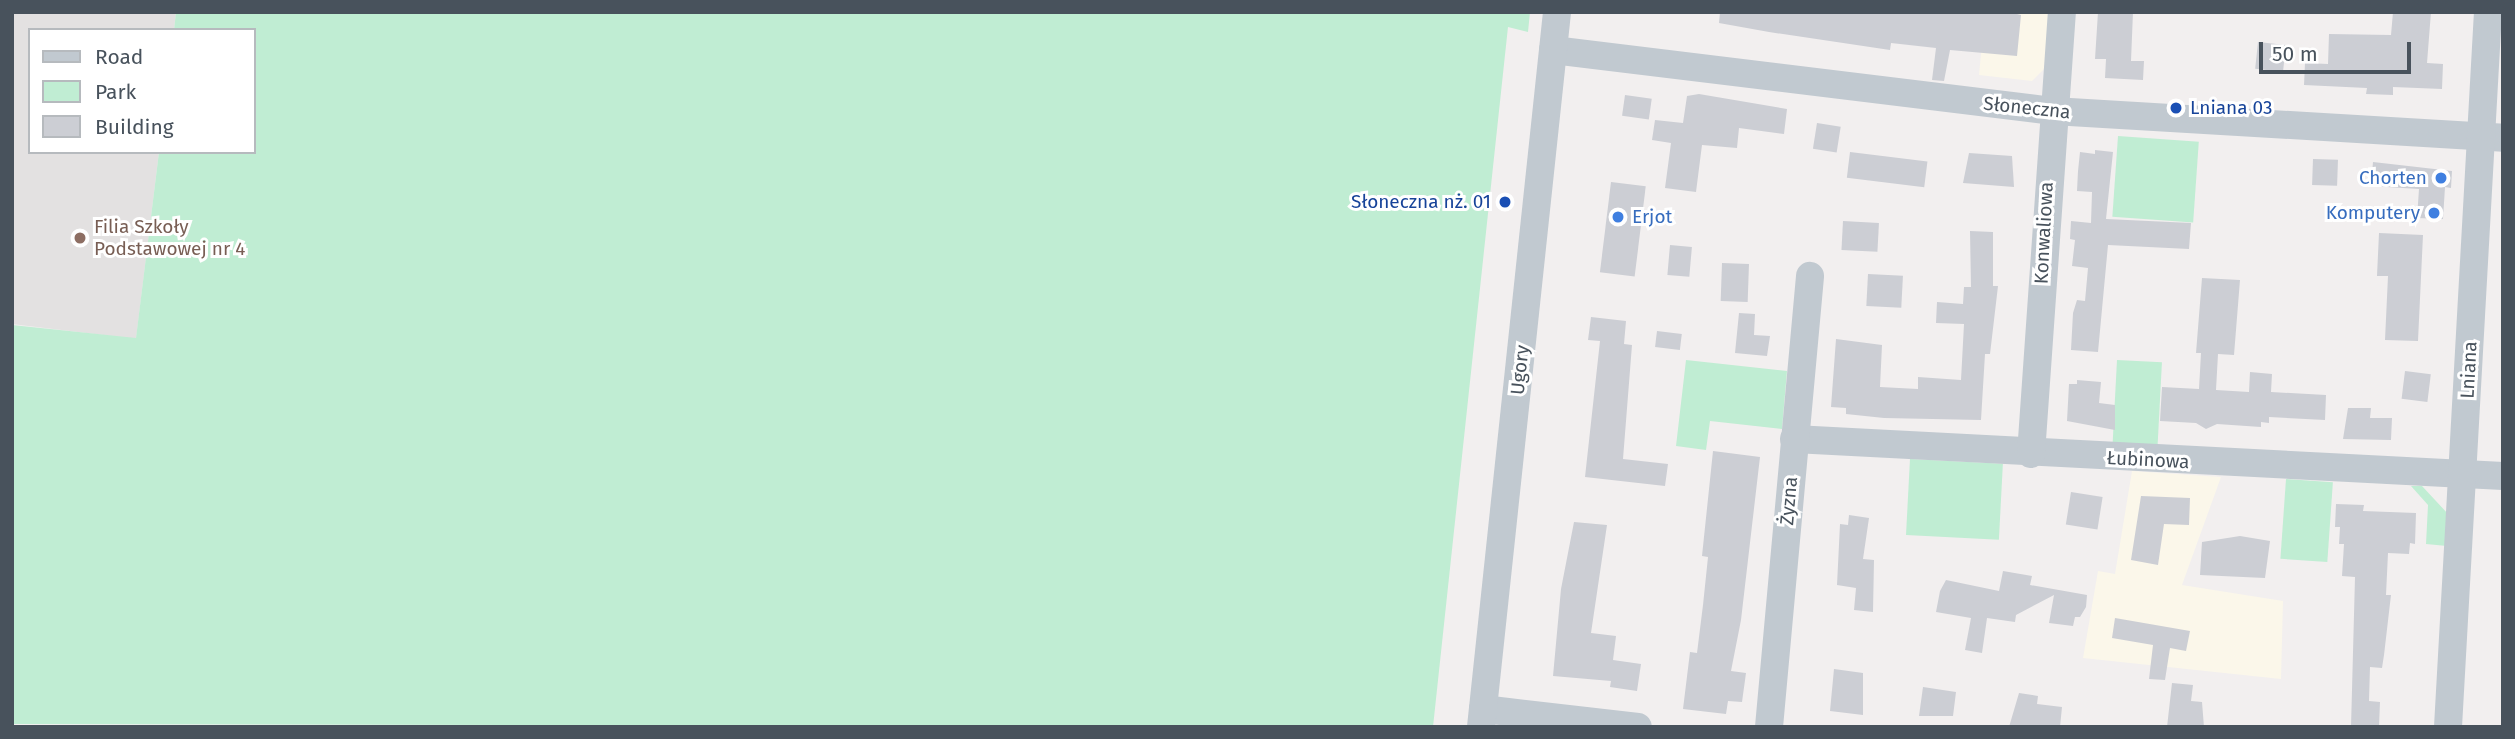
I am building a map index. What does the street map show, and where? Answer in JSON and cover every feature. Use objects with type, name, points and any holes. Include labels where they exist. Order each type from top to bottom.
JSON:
[{"type":"street","name":"Ugory","points":[[1482,718],[1557,12]]},
{"type":"street","name":"Konwaliowa","points":[[2031,454],[2062,12]]},
{"type":"street","name":"Lniana","points":[[2448,727],[2463,474],[2493,138],[2488,12]]},
{"type":"street","name":"Słoneczna","points":[[1553,50],[2053,111],[2493,138]]},
{"type":"street","name":"Żyzna","points":[[1769,727],[1810,276]]},
{"type":"street","name":"Łubinowa","points":[[1794,439],[2031,454],[2503,476]]},
{"type":"street","points":[[1482,718],[1637,727]]},
{"type":"shaded area","name":"Filia Szkoły Podstawowej nr 4","points":[[12,12],[176,12],[174,28],[28,28],[28,154],[159,154],[136,339],[12,324]]},
{"type":"shaded area","points":[[1985,12],[2049,12],[2046,67],[2032,81],[1979,75]]},
{"type":"shaded area","points":[[2132,471],[2221,477],[2182,585],[2283,601],[2281,679],[2083,658],[2098,571],[2115,574]]},
{"type":"green space","points":[[176,12],[1530,12],[1528,32],[1508,27],[1433,727],[12,724],[12,325],[136,338],[159,154],[256,154],[256,28],[174,28]]},
{"type":"green space","points":[[2118,136],[2199,142],[2193,222],[2112,217]]},
{"type":"green space","points":[[1686,360],[1787,371],[1782,429],[1710,421],[1706,450],[1676,446]]},
{"type":"green space","points":[[2117,360],[2162,362],[2158,445],[2113,443]]},
{"type":"green space","points":[[1910,459],[2003,464],[1999,540],[1906,535]]},
{"type":"green space","points":[[2286,479],[2333,482],[2327,562],[2280,559]]},
{"type":"green space","points":[[2411,486],[2422,486],[2449,515],[2447,546],[2426,544],[2428,505]]},
{"type":"building","points":[[1720,12],[2009,12],[2021,15],[2017,56],[1950,50],[1944,81],[1932,80],[1936,48],[1891,43],[1890,50],[1769,32],[1719,23]]},
{"type":"building","points":[[2098,12],[2133,12],[2131,61],[2144,61],[2143,80],[2105,78],[2106,59],[2095,59]]},
{"type":"building","points":[[2393,12],[2431,12],[2427,63],[2443,64],[2442,89],[2393,87],[2393,95],[2366,94],[2367,88],[2304,85],[2305,63],[2328,64],[2329,34],[2391,35]]},
{"type":"building","points":[[2258,42],[2286,45],[2283,72],[2255,69]]},
{"type":"building","points":[[1699,94],[1787,109],[1784,134],[1739,128],[1737,148],[1702,145],[1696,192],[1665,188],[1671,143],[1652,140],[1655,120],[1683,123],[1687,96]]},
{"type":"building","points":[[1625,95],[1652,99],[1649,120],[1622,116]]},
{"type":"building","points":[[1817,123],[1841,127],[1837,152],[1813,149]]},
{"type":"building","points":[[2095,150],[2113,152],[2106,219],[2191,223],[2189,249],[2108,245],[2098,352],[2071,350],[2073,313],[2077,300],[2085,301],[2088,268],[2072,266],[2075,240],[2070,239],[2071,221],[2091,223],[2092,192],[2077,191],[2078,171],[2080,152],[2095,154]]},
{"type":"building","points":[[1850,152],[1927,162],[1924,187],[1847,178]]},
{"type":"building","points":[[1969,153],[2012,156],[2014,187],[1963,183]]},
{"type":"building","points":[[2313,159],[2338,160],[2337,186],[2312,185]]},
{"type":"building","points":[[2373,162],[2452,171],[2451,188],[2445,187],[2443,219],[2417,218],[2419,189],[2371,186]]},
{"type":"building","points":[[1611,182],[1646,186],[1635,277],[1600,272]]},
{"type":"building","points":[[1843,221],[1879,223],[1877,252],[1841,250]]},
{"type":"building","points":[[1970,231],[1993,232],[1993,286],[1998,286],[1990,354],[1985,354],[1981,420],[1884,418],[1846,414],[1846,408],[1831,407],[1836,339],[1882,345],[1880,387],[1918,389],[1918,377],[1961,380],[1964,324],[1936,323],[1937,302],[1963,304],[1964,287],[1971,287]]},
{"type":"building","points":[[2379,233],[2423,235],[2418,341],[2385,340],[2388,276],[2377,276]]},
{"type":"building","points":[[1670,245],[1692,247],[1689,277],[1667,275]]},
{"type":"building","points":[[1722,263],[1749,264],[1748,302],[1721,301]]},
{"type":"building","points":[[1868,274],[1903,276],[1901,308],[1866,306]]},
{"type":"building","points":[[2202,278],[2240,280],[2234,355],[2218,354],[2216,390],[2249,392],[2250,372],[2272,374],[2271,392],[2326,395],[2325,420],[2269,417],[2269,423],[2261,422],[2261,427],[2217,424],[2206,429],[2196,423],[2160,421],[2162,387],[2199,389],[2201,353],[2196,353]]},
{"type":"building","points":[[1739,313],[1755,314],[1754,335],[1770,336],[1767,356],[1735,353]]},
{"type":"building","points":[[1591,317],[1626,321],[1624,344],[1632,345],[1623,459],[1668,464],[1665,486],[1585,477],[1600,341],[1588,340]]},
{"type":"building","points":[[1657,331],[1682,334],[1680,350],[1655,347]]},
{"type":"building","points":[[2405,371],[2431,374],[2427,402],[2402,399]]},
{"type":"building","points":[[2077,380],[2101,382],[2099,403],[2115,405],[2115,430],[2067,421],[2069,384],[2077,384]]},
{"type":"building","points":[[2348,408],[2371,408],[2370,418],[2392,418],[2391,440],[2343,439]]},
{"type":"building","points":[[1713,451],[1760,457],[1741,620],[1731,671],[1746,673],[1742,702],[1728,701],[1726,714],[1683,709],[1690,652],[1697,653],[1703,605],[1708,557],[1702,556]]},
{"type":"building","points":[[2071,492],[2103,497],[2097,530],[2066,525]]},
{"type":"building","points":[[2141,496],[2190,498],[2189,525],[2164,524],[2158,565],[2131,560]]},
{"type":"building","points":[[2336,504],[2364,505],[2363,511],[2416,513],[2415,544],[2410,543],[2409,554],[2388,553],[2386,595],[2391,595],[2382,668],[2370,667],[2369,701],[2380,702],[2379,727],[2351,727],[2355,577],[2342,576],[2344,544],[2339,544],[2340,527],[2335,527]]},
{"type":"building","points":[[1849,515],[1869,518],[1863,559],[1874,560],[1873,612],[1854,610],[1856,588],[1837,585],[1840,524],[1848,525]]},
{"type":"building","points":[[1574,522],[1607,525],[1591,633],[1616,636],[1613,660],[1641,664],[1637,691],[1610,687],[1611,681],[1553,676],[1561,589]]},
{"type":"building","points":[[2240,536],[2270,541],[2265,578],[2200,575],[2202,542]]},
{"type":"building","points":[[2003,571],[2032,576],[2030,585],[2087,595],[2086,607],[2080,617],[2075,617],[2073,626],[2049,623],[2054,595],[2016,615],[2015,622],[1987,618],[1982,653],[1965,650],[1971,618],[1936,612],[1940,591],[1946,580],[1999,591]]},
{"type":"building","points":[[2115,618],[2190,631],[2186,651],[2170,648],[2165,680],[2149,679],[2153,645],[2112,638]]},
{"type":"building","points":[[1834,669],[1863,673],[1863,715],[1830,711]]},
{"type":"building","points":[[2172,683],[2193,685],[2191,701],[2202,702],[2204,727],[2167,727]]},
{"type":"building","points":[[1923,687],[1956,692],[1953,716],[1919,716]]},
{"type":"building","points":[[2019,693],[2038,696],[2037,704],[2062,707],[2060,727],[2009,727]]},
{"type":"place","name":"Lniana 03","points":[[2176,108]]},
{"type":"place","name":"Chorten","points":[[2441,178]]},
{"type":"place","name":"Słoneczna nż. 01","points":[[1505,202]]},
{"type":"place","name":"Komputery","points":[[2434,213]]},
{"type":"place","name":"Erjot","points":[[1618,217]]},
{"type":"place","name":"Filia Szkoły Podstawowej nr 4","points":[[80,238]]}]
